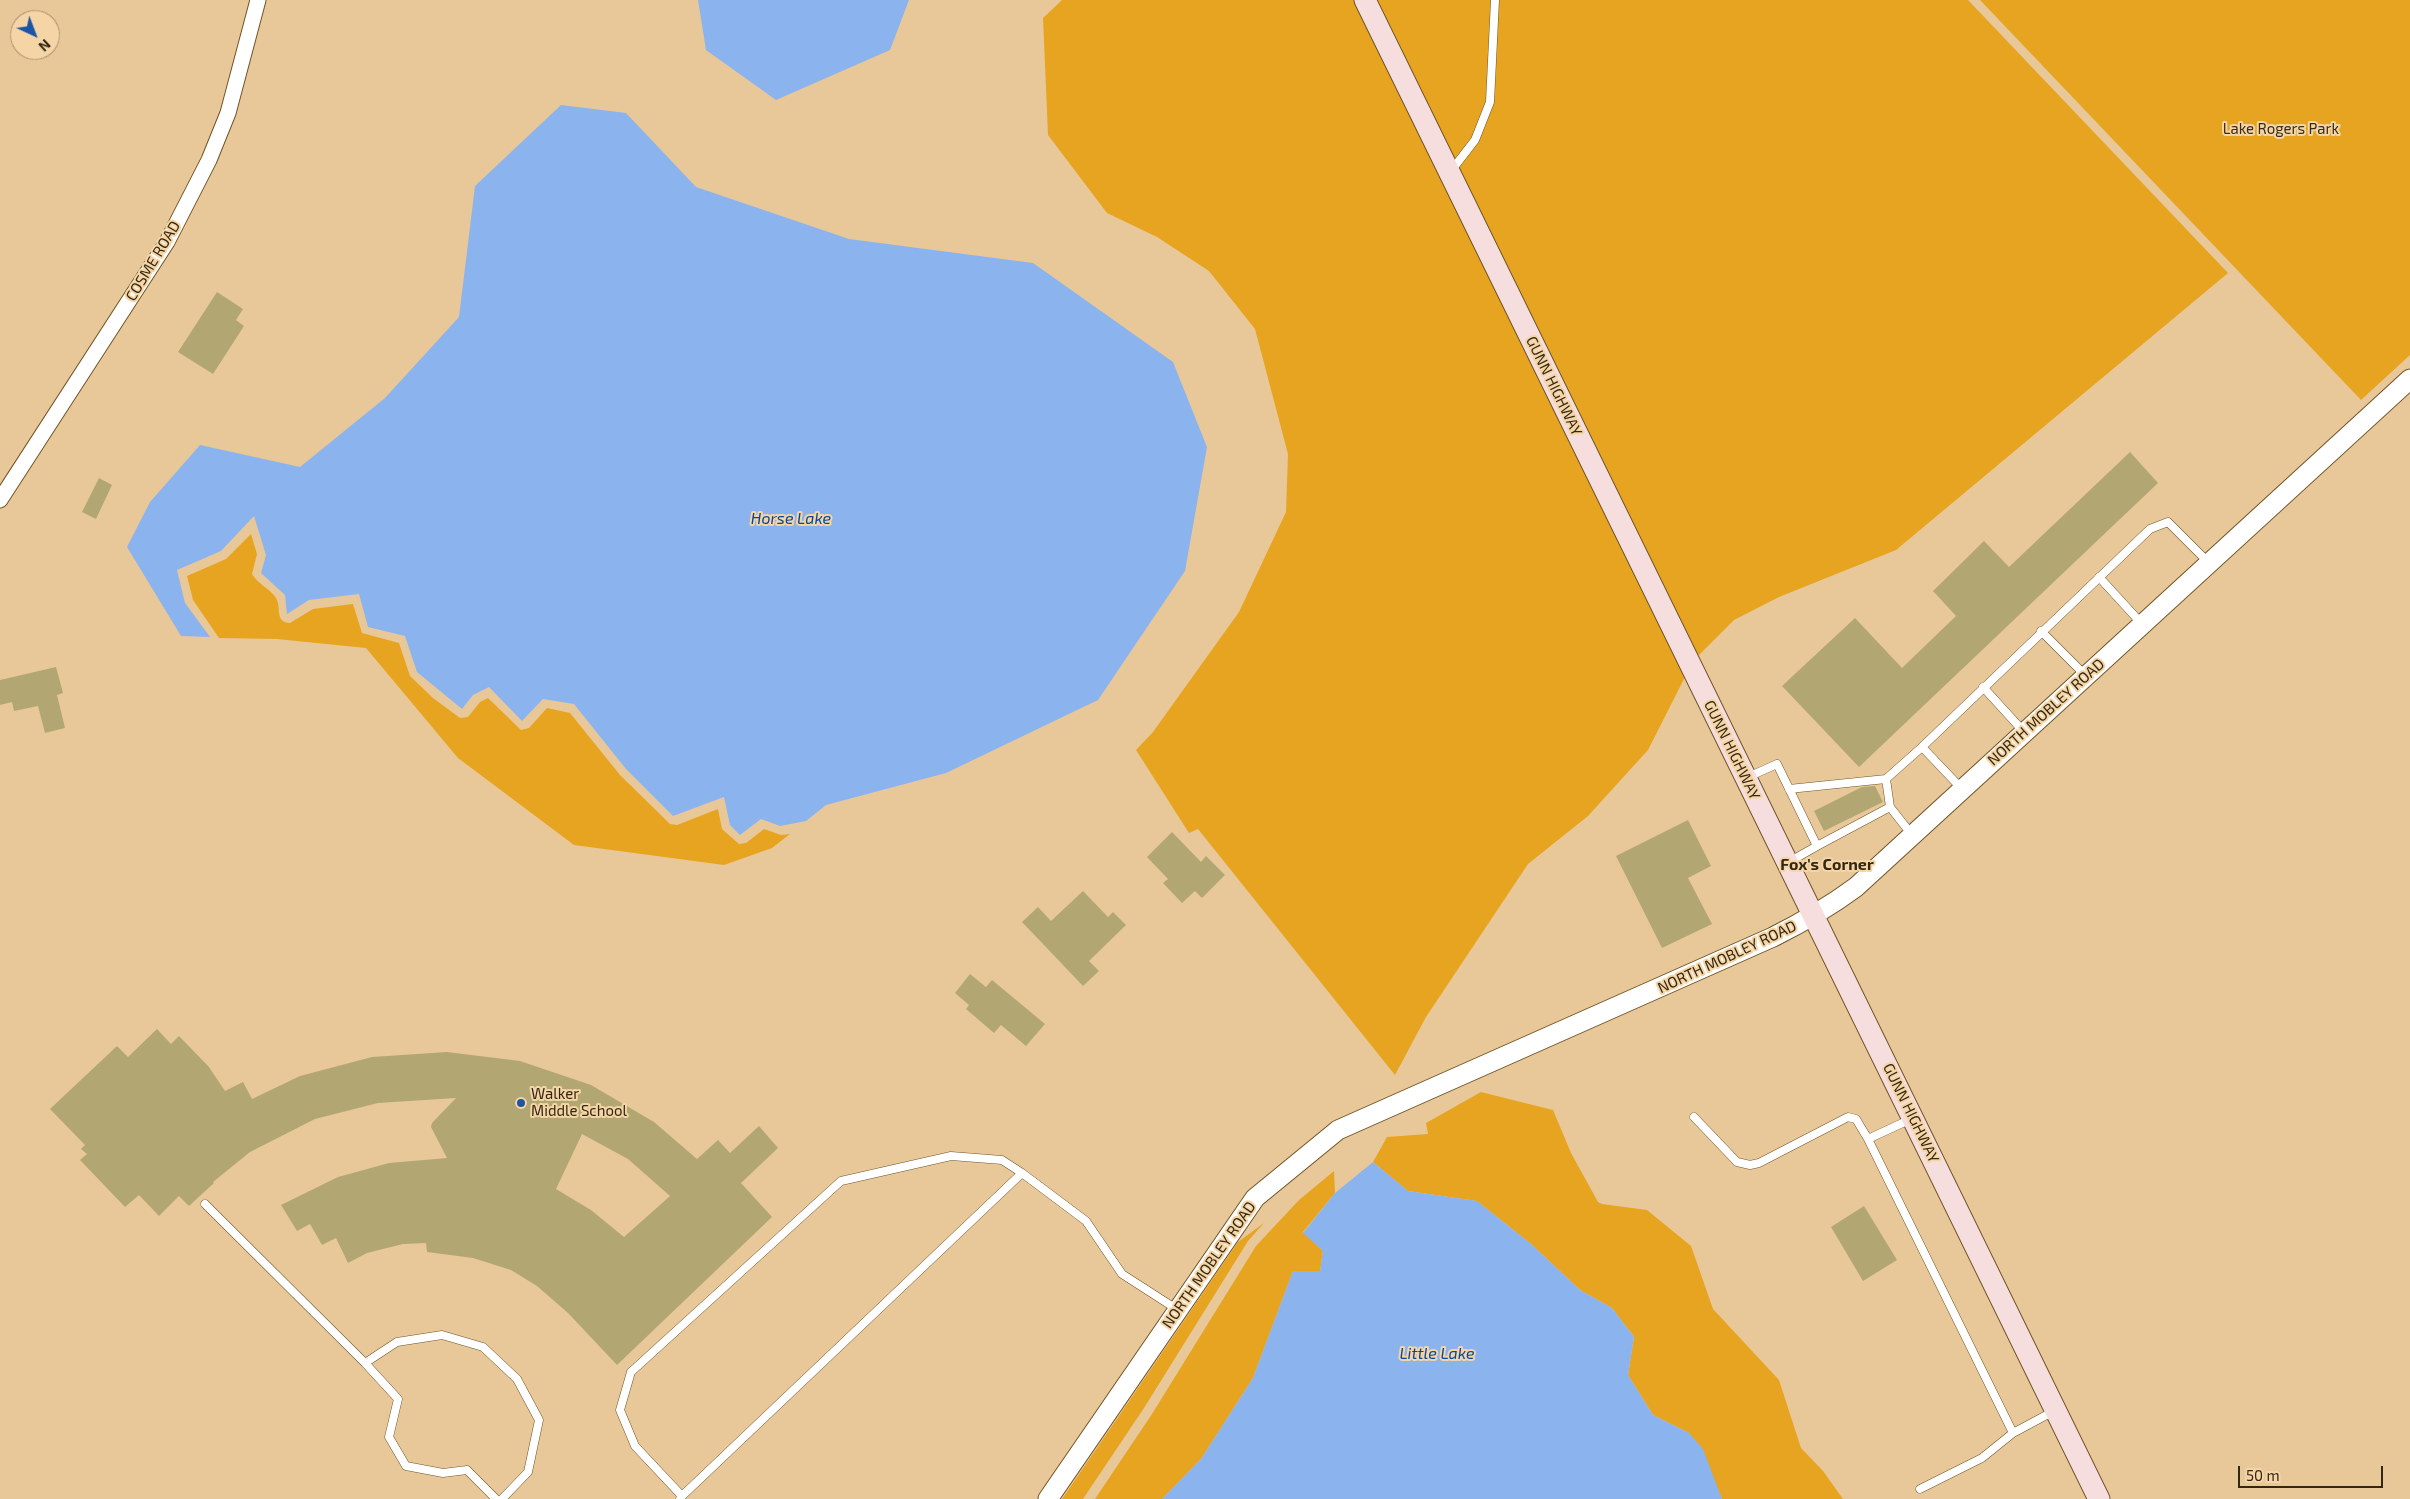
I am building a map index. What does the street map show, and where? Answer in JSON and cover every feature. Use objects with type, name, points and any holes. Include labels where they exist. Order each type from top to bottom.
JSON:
[{"type":"main road","name":"GUNN HIGHWAY","points":[[1365,0],[2099,1499]]},
{"type":"street","name":"COSME ROAD","points":[[0,500],[167,242],[209,160],[228,113],[258,0]]},
{"type":"street","name":"NORTH MOBLEY ROAD","points":[[1048,1499],[1255,1198],[1338,1130],[1764,941],[1814,916],[1856,887],[2410,379]]},
{"type":"lane","points":[[1449,172],[1475,140],[1490,102],[1495,0]]},
{"type":"lane","points":[[1789,789],[1886,779],[2150,530],[2168,522],[2209,563]]},
{"type":"lane","points":[[2099,577],[2142,624]]},
{"type":"lane","points":[[2041,631],[2086,676]]},
{"type":"lane","points":[[1982,688],[2024,732]]},
{"type":"lane","points":[[1922,747],[1962,790]]},
{"type":"lane","points":[[1746,778],[1777,764],[1817,846]]},
{"type":"lane","points":[[1886,779],[1890,807],[1912,835]]},
{"type":"lane","points":[[1787,863],[1890,807]]},
{"type":"lane","points":[[1694,1117],[1737,1162],[1750,1165],[1759,1163],[1848,1117],[1856,1119],[1868,1139],[2013,1432]]},
{"type":"lane","points":[[1868,1139],[1913,1118]]},
{"type":"lane","points":[[1022,1173],[681,1498],[635,1446],[620,1410],[631,1372],[841,1181],[951,1156],[1002,1160],[1022,1173],[1086,1221],[1122,1274],[1178,1310]]},
{"type":"lane","points":[[205,1204],[365,1363],[398,1399],[388,1437],[406,1466],[442,1473],[467,1470],[496,1499]]},
{"type":"lane","points":[[365,1363],[397,1342],[442,1335],[483,1347],[517,1379],[539,1420],[528,1472],[502,1499]]},
{"type":"lane","points":[[1920,1489],[1982,1458],[2013,1432],[2056,1410]]},
{"type":"green space","points":[[1062,0],[1354,0],[1685,677],[1648,750],[1588,816],[1528,864],[1426,1017],[1395,1075],[1198,829],[1189,833],[1136,750],[1153,732],[1239,612],[1286,512],[1288,454],[1255,329],[1209,271],[1157,237],[1107,213],[1048,135],[1043,18]]},
{"type":"green space","points":[[1376,0],[1968,0],[2228,273],[1896,550],[1779,597],[1734,620],[1698,656]]},
{"type":"green space","name":"Lake Rogers Park","points":[[1980,0],[2410,0],[2410,355],[2361,400]]},
{"type":"green space","points":[[251,534],[257,554],[252,574],[276,598],[280,617],[285,622],[290,623],[313,609],[353,604],[362,633],[399,643],[410,676],[433,698],[460,718],[468,717],[480,702],[488,698],[521,730],[529,728],[547,708],[570,713],[620,775],[670,824],[677,825],[718,809],[722,829],[739,844],[746,843],[764,829],[781,835],[790,834],[772,848],[724,865],[574,845],[458,758],[366,648],[277,639],[219,638],[193,600],[187,576],[226,559]]},
{"type":"green space","points":[[1481,1092],[1553,1110],[1571,1153],[1598,1202],[1647,1210],[1691,1246],[1713,1309],[1779,1380],[1801,1448],[1823,1471],[1843,1499],[1722,1499],[1689,1433],[1653,1415],[1628,1375],[1634,1337],[1612,1308],[1580,1290],[1531,1244],[1477,1201],[1408,1191],[1373,1162],[1387,1137],[1428,1134],[1426,1123]]},
{"type":"green space","points":[[1334,1171],[1335,1193],[1303,1232],[1323,1251],[1320,1271],[1293,1271],[1253,1378],[1201,1459],[1162,1499],[1095,1499],[1152,1414],[1256,1246],[1299,1200]]},
{"type":"green space","points":[[1264,1223],[1248,1241],[1144,1408],[1083,1499],[1062,1499],[1238,1242]]},
{"type":"water","points":[[698,0],[909,0],[890,50],[776,100],[706,50]]},
{"type":"water","name":"Horse Lake","points":[[561,105],[626,113],[696,187],[849,239],[1033,263],[1173,362],[1207,447],[1185,571],[1098,700],[946,773],[826,805],[806,821],[780,826],[761,819],[740,835],[730,825],[724,797],[673,816],[626,769],[574,704],[543,699],[522,721],[489,687],[473,695],[462,709],[417,672],[405,636],[368,627],[359,594],[309,600],[287,614],[285,595],[261,573],[266,555],[254,516],[221,551],[177,570],[185,603],[210,637],[181,636],[127,547],[150,502],[200,445],[300,467],[385,398],[459,317],[475,186]]},
{"type":"water","name":"Little Lake","points":[[1373,1162],[1408,1191],[1477,1201],[1531,1244],[1580,1290],[1612,1308],[1634,1337],[1628,1375],[1653,1415],[1689,1433],[1703,1449],[1722,1499],[1162,1499],[1201,1459],[1253,1378],[1293,1271],[1320,1271],[1323,1251],[1303,1233],[1335,1193]]},
{"type":"building","points":[[217,292],[243,309],[236,320],[244,326],[213,374],[178,352]]},
{"type":"building","points":[[2130,452],[2158,483],[1859,767],[1782,686],[1855,618],[1902,668],[1956,616],[1933,591],[1984,541],[2009,567]]},
{"type":"building","points":[[99,478],[112,485],[96,519],[82,512]]},
{"type":"building","points":[[56,667],[63,693],[57,695],[65,728],[45,733],[38,706],[14,711],[12,702],[0,705],[0,680]]},
{"type":"building","points":[[1875,786],[1883,802],[1824,831],[1814,811],[1862,787]]},
{"type":"building","points":[[1688,820],[1711,866],[1688,878],[1712,924],[1662,948],[1616,856]]},
{"type":"building","points":[[1172,832],[1201,862],[1206,856],[1225,875],[1202,898],[1195,891],[1182,903],[1163,883],[1168,879],[1147,857]]},
{"type":"building","points":[[1083,891],[1108,917],[1113,912],[1126,925],[1089,961],[1099,971],[1083,986],[1022,922],[1038,907],[1051,921]]},
{"type":"building","points":[[970,974],[986,987],[992,980],[1045,1024],[1026,1046],[1001,1025],[994,1033],[966,1009],[969,1005],[955,993]]},
{"type":"building","points":[[157,1029],[171,1044],[179,1036],[209,1067],[225,1091],[243,1082],[252,1099],[300,1076],[372,1057],[447,1052],[520,1061],[591,1085],[654,1122],[697,1159],[718,1140],[730,1153],[759,1126],[778,1148],[741,1183],[772,1217],[617,1365],[568,1313],[537,1286],[511,1270],[473,1258],[427,1252],[426,1243],[403,1244],[367,1253],[348,1263],[336,1238],[322,1245],[310,1224],[297,1231],[281,1205],[338,1177],[389,1163],[447,1158],[431,1127],[432,1123],[456,1098],[378,1103],[315,1119],[250,1152],[213,1182],[189,1206],[179,1196],[159,1216],[139,1195],[125,1207],[80,1160],[87,1154],[81,1149],[85,1145],[50,1109],[117,1046],[128,1057]],"holes":[[[582,1134],[628,1159],[670,1196],[624,1237],[591,1210],[556,1189]]]},
{"type":"building","points":[[1864,1206],[1897,1260],[1863,1281],[1831,1227]]},
{"type":"place","name":"Walker Middle School","points":[[521,1103]]},
{"type":"district","name":"Fox's Corner","points":[[1827,865]]}]
